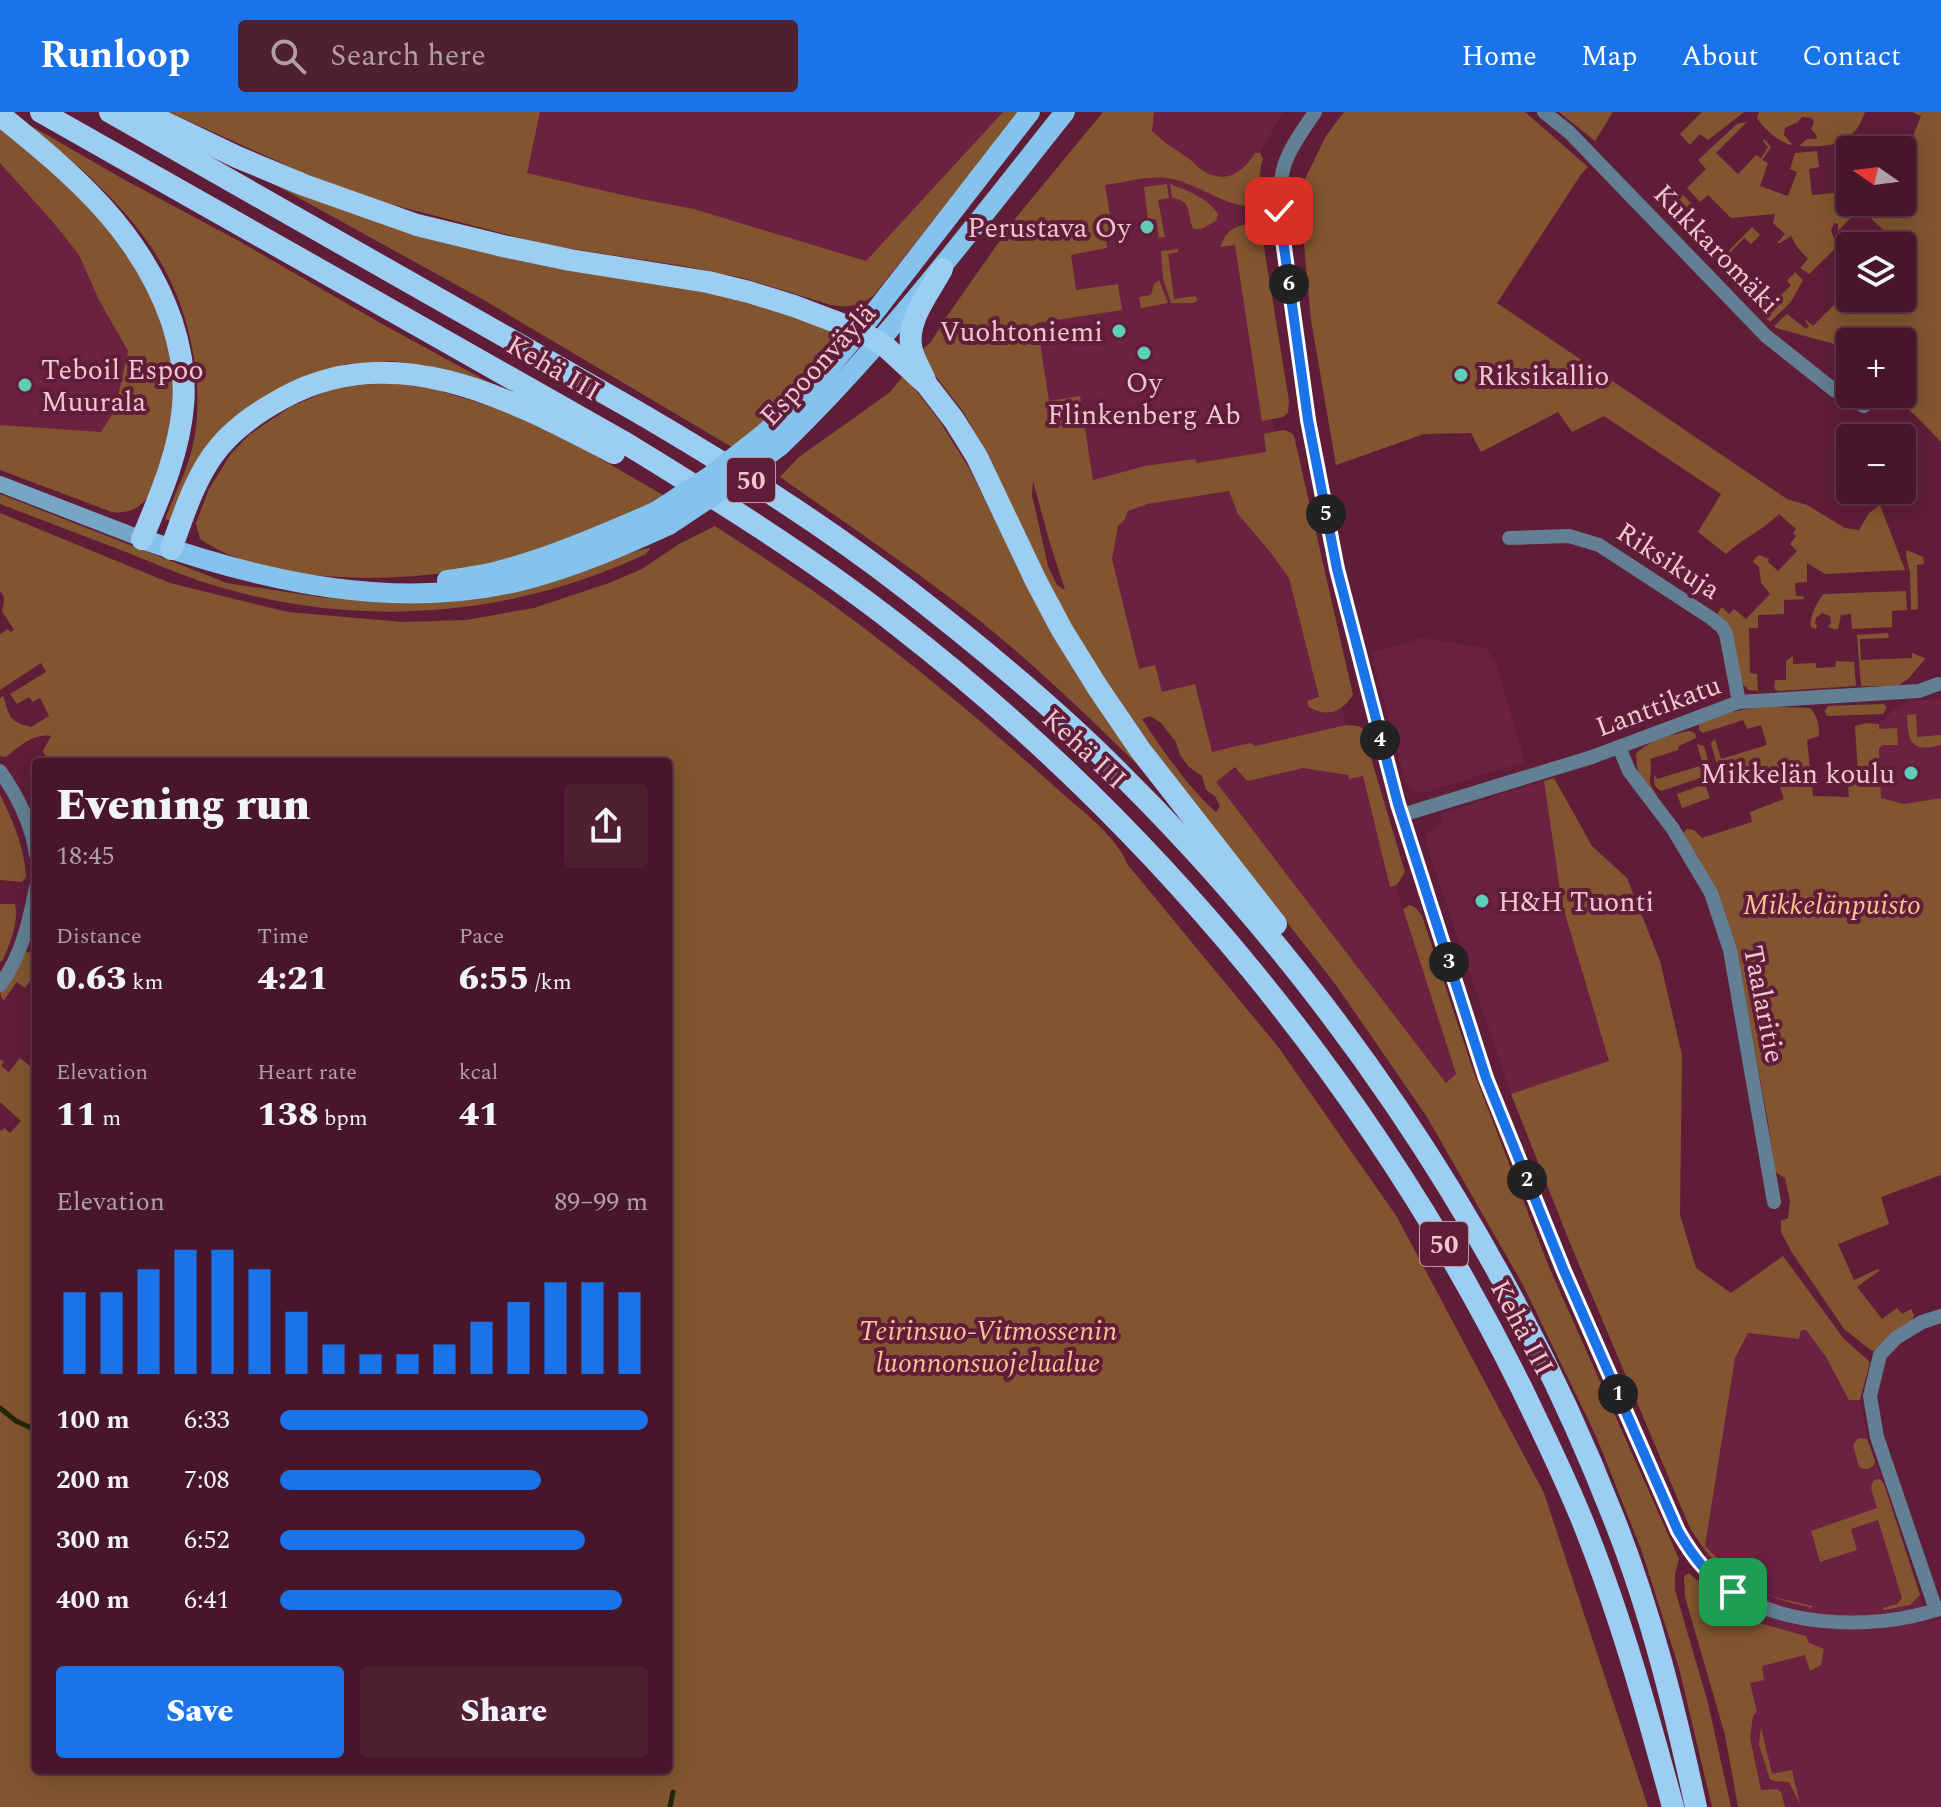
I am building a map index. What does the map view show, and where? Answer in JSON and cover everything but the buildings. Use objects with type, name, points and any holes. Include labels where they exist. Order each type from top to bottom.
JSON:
[{"type":"highway","name":"Kehä III","points":[[41,112],[495,368],[703,490],[837,580],[896,624],[991,701],[1140,842],[1227,939],[1305,1036],[1373,1132],[1439,1236],[1497,1338],[1587,1532],[1615,1606],[1673,1807]]},
{"type":"highway","name":"Kehä III","points":[[110,112],[663,427],[730,467],[855,551],[1004,668],[1095,749],[1171,826],[1255,920],[1339,1024],[1402,1115],[1468,1220],[1526,1323],[1615,1521],[1655,1638],[1696,1807]]},
{"type":"highway","points":[[143,112],[304,185],[417,225],[557,257],[708,282],[794,306],[886,347],[927,385],[954,420],[977,457],[1062,630],[1098,688],[1151,764],[1274,920],[1298,973]]},
{"type":"highway","points":[[0,115],[50,155],[110,214],[147,265],[169,315],[184,369],[184,403],[171,466],[142,539]]},
{"type":"highway","points":[[927,385],[912,349],[911,330],[942,269]]},
{"type":"highway","points":[[171,549],[195,484],[225,439],[247,420],[298,389],[349,374],[379,371],[409,373],[462,384],[526,410],[622,457],[703,490]]},
{"type":"main road","name":"Espoonväylä","points":[[142,539],[232,569],[292,582],[356,591],[433,594],[515,582],[601,556],[662,518],[723,489],[773,439],[811,416],[1030,112]]},
{"type":"main road","name":"Espoonväylä","points":[[869,337],[942,269],[1065,112]]},
{"type":"main road","points":[[0,484],[142,539]]},
{"type":"street","points":[[1315,112],[1287,155],[1279,188],[1279,211],[1308,420],[1337,569],[1372,709],[1402,815],[1486,1078],[1564,1271],[1678,1531],[1693,1556],[1712,1577],[1765,1608],[1821,1622],[1894,1620],[1938,1609],[1877,1437],[1870,1396],[1880,1355],[1896,1338],[1922,1322],[1941,1316]]},
{"type":"street","name":"Kukkaromäki","points":[[1544,112],[1569,132],[1766,336],[1836,391]]},
{"type":"street","name":"Riksikuja","points":[[1509,538],[1569,536],[1599,545],[1711,618],[1726,634],[1739,702]]},
{"type":"street","name":"Lanttikatu","points":[[1402,815],[1619,747],[1739,702],[1919,691],[1938,684]]},
{"type":"street","name":"Taalaritie","points":[[1619,747],[1629,771],[1673,829],[1711,893],[1730,950],[1774,1202]]},
{"type":"street","points":[[0,771],[16,796],[32,840]]},
{"type":"street","points":[[0,985],[30,941]]},
{"type":"shaded area","points":[[540,112],[1003,112],[866,261],[694,209],[526,173]]},
{"type":"shaded area","points":[[1154,112],[1283,112],[1260,153],[1255,153],[1240,172],[1218,178],[1202,170],[1151,131]]},
{"type":"shaded area","points":[[1117,155],[1238,184],[1280,468],[1055,507],[1029,326]]},
{"type":"shaded area","points":[[0,163],[79,255],[99,300],[128,351],[115,410],[101,433],[0,425]]},
{"type":"shaded area","points":[[1229,484],[1291,555],[1342,708],[1346,725],[1341,738],[1214,760],[1114,647],[1107,532],[1121,504]]},
{"type":"shaded area","points":[[1422,638],[1486,648],[1496,664],[1525,762],[1426,792],[1414,791],[1409,787],[1371,653]]},
{"type":"shaded area","name":"Mikkelän koulu","points":[[1941,699],[1941,798],[1904,804],[1881,798],[1879,724],[1910,701]]},
{"type":"shaded area","points":[[1303,754],[1363,776],[1456,1074],[1446,1084],[1210,776]]},
{"type":"shaded area","points":[[1544,781],[1562,904],[1609,1061],[1511,1094],[1426,839],[1428,833],[1442,822],[1440,814]]},
{"type":"shaded area","points":[[1801,1330],[1806,1330],[1826,1357],[1849,1400],[1860,1400],[1868,1441],[1928,1623],[1941,1619],[1941,1807],[1764,1807],[1722,1602],[1704,1551],[1735,1358],[1748,1333],[1799,1339]]},
{"type":"green space","points":[[169,112],[540,112],[527,173],[694,209],[866,261],[1003,112],[1019,112],[874,295],[859,304],[843,306],[743,278],[547,245],[367,198],[319,180]]},
{"type":"green space","points":[[1103,112],[1154,112],[1152,131],[1210,174],[1233,175],[1255,153],[1260,153],[1263,159],[1256,207],[1234,204],[1173,179],[1148,178],[1105,185],[1114,239],[1106,240],[1107,248],[1071,255],[1076,290],[1118,284],[1122,310],[1037,323],[1049,401],[1080,396],[1093,480],[1145,466],[1195,459],[1197,463],[1266,452],[1264,434],[1284,430],[1294,436],[1353,695],[1334,712],[1309,707],[1307,701],[1319,697],[1289,578],[1238,514],[1229,491],[1147,504],[1128,511],[1118,526],[1112,559],[1139,669],[1155,665],[1162,692],[1195,684],[1212,752],[1250,743],[1256,746],[1346,725],[1362,728],[1405,872],[1397,885],[1390,887],[1363,776],[1349,779],[1348,775],[1303,768],[1247,781],[1235,767],[1216,782],[1446,1083],[1456,1074],[1403,909],[1410,905],[1422,916],[1473,1070],[1549,1267],[1679,1559],[1675,1590],[1708,1703],[1731,1807],[1712,1807],[1679,1668],[1641,1549],[1596,1436],[1523,1285],[1427,1117],[1336,985],[1165,766],[1084,650],[1038,567],[994,468],[964,413],[918,353],[931,342],[1015,219]],"holes":[[[1033,481],[1049,540],[1065,590],[1057,585],[1048,566],[1032,495]],[[1150,716],[1161,723],[1176,742],[1180,755],[1189,767],[1202,776],[1206,790],[1215,796],[1220,806],[1216,812],[1186,781],[1158,743],[1142,719]]]},
{"type":"green space","points":[[1344,112],[1525,112],[1588,167],[1497,303],[1787,499],[1807,505],[1845,528],[1859,530],[1869,513],[1880,505],[1905,570],[1825,574],[1807,563],[1807,582],[1795,583],[1796,596],[1803,596],[1804,599],[1784,600],[1784,614],[1758,615],[1758,628],[1749,628],[1750,673],[1757,674],[1758,691],[1749,690],[1740,682],[1717,614],[1722,607],[1729,614],[1734,609],[1746,619],[1770,594],[1761,583],[1759,567],[1753,562],[1759,555],[1769,559],[1768,562],[1778,571],[1797,551],[1790,544],[1796,536],[1793,533],[1796,529],[1779,514],[1726,554],[1698,532],[1721,494],[1604,416],[1572,432],[1558,412],[1481,452],[1471,433],[1424,434],[1336,465],[1311,320],[1301,187],[1326,136]]},
{"type":"green space","points":[[1559,112],[1613,112],[1595,141]]},
{"type":"green space","points":[[1702,112],[1744,112],[1708,140],[1700,134],[1690,145],[1680,134]]},
{"type":"green space","points":[[1759,112],[1865,112],[1850,136],[1836,136],[1836,144],[1832,145],[1799,146],[1807,139],[1816,139],[1811,129],[1812,118],[1802,117],[1785,128],[1784,135],[1790,145],[1776,137],[1757,118]]},
{"type":"green space","points":[[1912,112],[1941,112],[1941,442],[1907,408],[1916,408],[1916,328],[1836,328],[1836,346],[1774,326],[1787,314],[1806,329],[1809,326],[1806,320],[1813,326],[1836,303],[1836,312],[1916,312],[1916,232],[1885,232],[1868,216],[1916,216],[1916,136],[1913,136],[1921,116]]},
{"type":"green space","points":[[1747,122],[1716,153],[1738,174],[1756,155],[1761,158],[1768,147],[1764,139],[1771,147],[1762,160],[1768,163],[1760,186],[1788,196],[1797,172],[1790,169],[1795,153],[1817,151],[1819,167],[1809,169],[1812,195],[1836,193],[1836,216],[1852,216],[1838,231],[1838,224],[1834,223],[1831,230],[1836,248],[1809,274],[1800,268],[1808,259],[1791,236],[1777,243],[1785,234],[1773,223],[1775,214],[1731,218],[1708,195],[1700,202],[1687,188],[1706,169],[1698,160],[1737,124]]},
{"type":"green space","points":[[0,126],[78,194],[143,273],[172,346],[175,418],[150,494],[129,511],[112,512],[0,470],[0,425],[101,432],[115,410],[128,351],[99,300],[79,255],[0,163]]},
{"type":"green space","points":[[33,127],[492,384],[428,366],[392,361],[347,364],[301,381],[246,412],[171,521],[165,519],[190,456],[197,407],[194,356],[181,306],[160,261],[132,221],[91,178]]},
{"type":"green space","points":[[259,176],[805,318],[835,333],[836,339],[797,389],[735,449],[482,299]]},
{"type":"green space","points":[[1167,184],[1169,198],[1158,200],[1165,237],[1159,238],[1156,219],[1148,220],[1144,187]]},
{"type":"green space","points":[[1170,184],[1203,199],[1218,214],[1216,221],[1201,229],[1193,229],[1186,204],[1172,198]]},
{"type":"green space","points":[[1682,194],[1693,205],[1679,217],[1713,252],[1722,244],[1724,246],[1712,259],[1656,204],[1659,200],[1667,208]]},
{"type":"green space","points":[[1257,221],[1260,223],[1289,401],[1288,413],[1283,417],[1262,421],[1235,245],[1220,247],[1230,231]]},
{"type":"green space","points":[[1752,227],[1760,235],[1751,244],[1744,238],[1725,258],[1771,305],[1791,285],[1787,281],[1795,272],[1803,280],[1791,302],[1770,322],[1715,265]]},
{"type":"green space","points":[[1178,249],[1178,252],[1168,254],[1174,299],[1195,296],[1197,301],[1193,303],[1171,303],[1163,278],[1161,251]]},
{"type":"green space","points":[[1159,280],[1168,303],[1141,308],[1139,297],[1151,295],[1154,284]]},
{"type":"green space","points":[[904,375],[939,420],[969,468],[1000,529],[1155,782],[1047,678],[979,620],[780,477],[799,457],[889,393]]},
{"type":"green space","points":[[387,383],[431,388],[502,410],[580,447],[663,495],[617,520],[521,556],[471,569],[433,574],[349,577],[307,574],[266,567],[230,555],[200,539],[196,523],[209,489],[230,455],[249,435],[290,407],[337,387]]},
{"type":"green space","points":[[0,494],[227,583],[319,597],[367,601],[650,549],[646,554],[596,575],[491,603],[438,610],[384,612],[330,609],[276,601],[198,580],[0,504]]},
{"type":"green space","name":"Teirinsuo-Vitmossenin luonnonsuojelualue","points":[[0,513],[170,583],[288,612],[403,622],[466,620],[534,608],[642,569],[679,544],[715,526],[856,622],[1006,743],[1106,833],[1128,865],[1279,1048],[1397,1217],[1544,1493],[1648,1807],[0,1807],[0,1130],[4,1128],[10,1133],[21,1121],[0,1102],[0,1059],[4,1062],[1,1066],[9,1072],[20,1058],[32,1068],[32,1774],[672,1774],[672,758],[46,758],[43,751],[51,736],[38,737],[6,757],[0,756],[0,698],[3,696],[11,716],[23,725],[31,727],[49,716],[40,698],[33,702],[29,697],[17,704],[10,694],[46,672],[41,663],[0,690],[0,634],[8,629],[10,632],[14,630],[2,611],[4,600],[0,591]]},
{"type":"green space","points":[[1907,550],[1923,557],[1924,564],[1917,565],[1918,609],[1911,610],[1910,573]]},
{"type":"green space","points":[[1906,591],[1907,610],[1892,611],[1892,627],[1852,629],[1851,614],[1841,615],[1838,629],[1834,629],[1828,627],[1830,616],[1822,613],[1816,618],[1816,629],[1811,627],[1812,614],[1823,594]]},
{"type":"green space","points":[[1888,633],[1889,638],[1860,639],[1861,660],[1912,658],[1912,653],[1925,659],[1898,686],[1861,686],[1857,635]]},
{"type":"green space","points":[[1793,656],[1793,664],[1816,663],[1816,668],[1835,667],[1836,661],[1854,662],[1856,686],[1774,689],[1775,680],[1786,680],[1786,661]]},
{"type":"green space","points":[[1883,704],[1887,707],[1883,714],[1829,716],[1825,711],[1828,706]]},
{"type":"green space","name":"Mikkelänpuisto","points":[[1762,706],[1810,708],[1815,714],[1819,736],[1807,740],[1813,796],[1849,797],[1847,774],[1858,773],[1855,726],[1866,723],[1879,724],[1879,729],[1897,728],[1898,745],[1879,748],[1881,798],[1904,804],[1941,798],[1941,1175],[1881,1197],[1889,1224],[1838,1244],[1854,1280],[1880,1270],[1857,1287],[1882,1319],[1897,1308],[1902,1314],[1911,1309],[1914,1315],[1912,1321],[1879,1350],[1872,1351],[1844,1329],[1781,1232],[1781,1221],[1788,1218],[1790,1201],[1785,1178],[1775,1172],[1741,977],[1698,857],[1683,836],[1687,829],[1694,830],[1702,838],[1752,822],[1750,812],[1784,799],[1775,772],[1737,785],[1729,773],[1719,772],[1711,743],[1715,739],[1721,759],[1767,745],[1761,725],[1747,729],[1743,720],[1703,733],[1699,730],[1699,724],[1732,712]]},
{"type":"green space","points":[[1916,714],[1917,737],[1941,735],[1941,745],[1923,747],[1913,743],[1907,715]]},
{"type":"green space","points":[[1690,731],[1695,733],[1696,738],[1679,746],[1678,750],[1650,759],[1650,783],[1655,797],[1641,777],[1636,754],[1654,741]]},
{"type":"green space","points":[[1697,744],[1704,746],[1711,770],[1709,775],[1661,791],[1655,784],[1655,775],[1657,779],[1703,765]]},
{"type":"green space","points":[[1554,778],[1592,846],[1627,878],[1660,961],[1682,1055],[1680,1215],[1696,1268],[1731,1293],[1783,1256],[1844,1339],[1870,1362],[1860,1400],[1849,1400],[1826,1357],[1806,1330],[1801,1330],[1799,1339],[1748,1333],[1735,1358],[1705,1546],[1736,1576],[1754,1588],[1812,1608],[1773,1597],[1741,1583],[1715,1561],[1690,1528],[1511,1094],[1609,1061],[1562,904],[1544,781]]},
{"type":"green space","points":[[1705,784],[1710,798],[1682,808],[1677,794]]},
{"type":"green space","points":[[0,794],[23,855],[26,877],[22,882],[0,880]]},
{"type":"green space","points":[[0,904],[15,904],[16,919],[0,962]]},
{"type":"green space","points":[[26,952],[32,953],[32,978],[25,988],[17,982],[4,1000],[0,992]]},
{"type":"green space","points":[[1858,1438],[1867,1439],[1875,1461],[1869,1468],[1859,1467],[1853,1445]]},
{"type":"green space","points":[[1877,1479],[1884,1484],[1920,1595],[1910,1605],[1884,1610],[1902,1598],[1878,1520],[1851,1529],[1857,1550],[1820,1562],[1811,1531],[1877,1508],[1871,1488]]},
{"type":"green space","points":[[1689,1573],[1722,1602],[1756,1622],[1806,1636],[1809,1643],[1824,1649],[1821,1665],[1810,1671],[1805,1655],[1762,1666],[1764,1680],[1750,1683],[1757,1712],[1753,1716],[1750,1738],[1761,1790],[1777,1789],[1781,1792],[1785,1807],[1738,1807],[1725,1735],[1685,1597],[1684,1576]]},
{"type":"green space","points":[[1761,1727],[1772,1774],[1792,1770],[1800,1804],[1789,1782],[1770,1779],[1759,1745]]},
{"type":"waterway","points":[[0,1408],[16,1421],[32,1428]]},
{"type":"waterway","points":[[670,1807],[673,1792]]},
{"type":"place","name":"Perustava Oy","points":[[1147,227]]},
{"type":"place","name":"Vuohtoniemi","points":[[1119,331]]},
{"type":"place","name":"Oy Flinkenberg Ab","points":[[1144,353]]},
{"type":"place","name":"Riksikallio","points":[[1461,375]]},
{"type":"place","name":"Teboil Espoo Muurala","points":[[25,385]]},
{"type":"place","name":"Mikkelän koulu","points":[[1911,773]]},
{"type":"place","name":"H&H Tuonti","points":[[1482,901]]},
{"type":"route","points":[[1279,211],[1308,420],[1337,569],[1398,804],[1486,1078],[1564,1271],[1678,1531],[1693,1556],[1712,1577],[1733,1592]]}]
